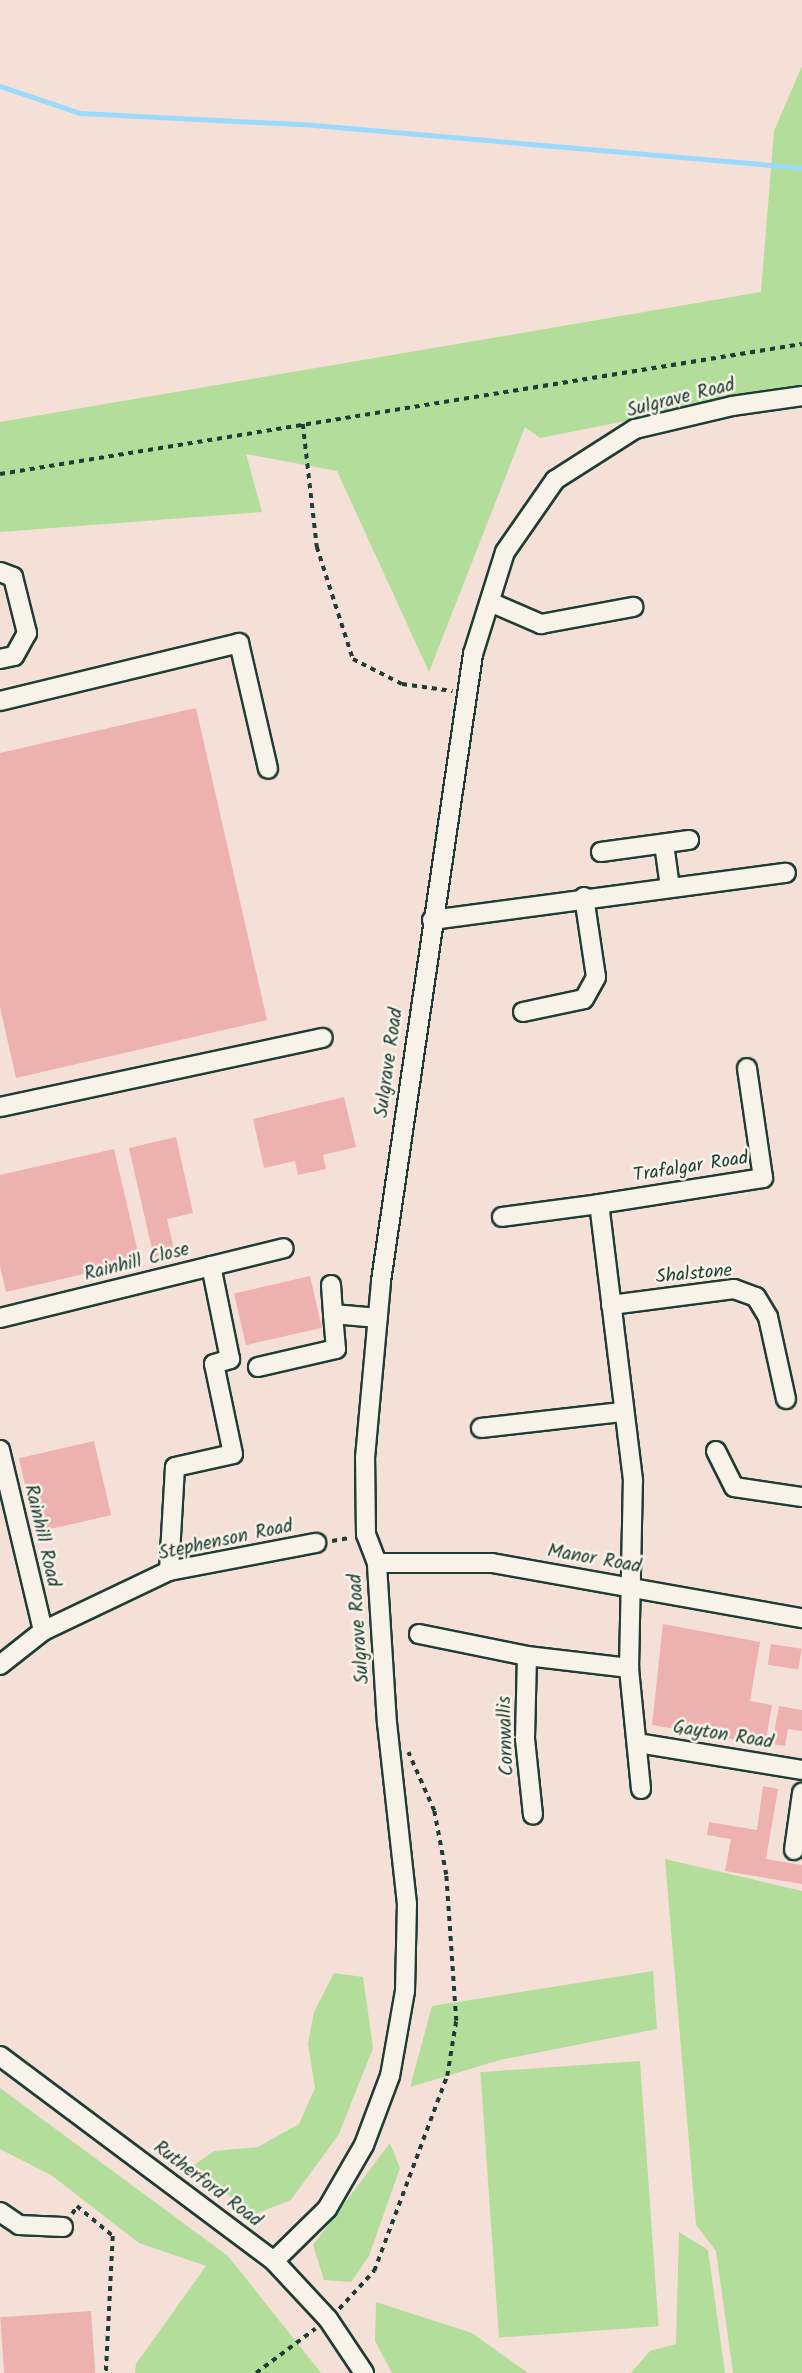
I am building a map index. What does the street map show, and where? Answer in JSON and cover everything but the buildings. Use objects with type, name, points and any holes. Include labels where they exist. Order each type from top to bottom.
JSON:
[{"type":"street","name":"Sulgrave Road","points":[[274,2262],[327,2209],[364,2145],[390,2076],[405,1991],[407,1904],[377,1563],[366,1535],[365,1458],[378,1318],[432,920],[467,694],[490,602],[505,552],[527,516],[555,480],[604,447],[635,429],[732,406],[802,396]]},
{"type":"street","points":[[0,572],[13,577],[27,633],[14,656],[0,659]]},
{"type":"street","points":[[490,602],[541,624],[633,607]]},
{"type":"street","points":[[0,701],[239,643],[268,769]]},
{"type":"street","points":[[601,852],[689,840]]},
{"type":"street","points":[[664,844],[670,887]]},
{"type":"street","points":[[432,920],[584,897],[786,873]]},
{"type":"street","points":[[523,1012],[584,999],[596,977],[584,897]]},
{"type":"street","points":[[0,1107],[323,1038]]},
{"type":"street","name":"Trafalgar Road","points":[[502,1217],[763,1178],[747,1069]]},
{"type":"street","points":[[598,1204],[621,1412],[633,1480],[629,1668],[641,1789]]},
{"type":"street","name":"Rainhill Close","points":[[0,1318],[284,1248]]},
{"type":"street","points":[[169,1571],[175,1467],[233,1454],[214,1364],[230,1359],[211,1266]]},
{"type":"street","points":[[258,1367],[336,1349],[331,1285]]},
{"type":"street","name":"Shalstone","points":[[611,1305],[734,1289],[756,1297],[768,1317],[786,1399]]},
{"type":"street","points":[[333,1314],[378,1318]]},
{"type":"street","points":[[481,1428],[621,1412]]},
{"type":"street","name":"Rainhill Road","points":[[0,1450],[43,1630]]},
{"type":"street","points":[[716,1451],[734,1487],[802,1497]]},
{"type":"street","name":"Stephenson Road","points":[[0,1665],[43,1630],[169,1571],[316,1543]]},
{"type":"street","name":"Manor Road","points":[[377,1563],[492,1563],[802,1618]]},
{"type":"street","points":[[419,1634],[527,1656],[629,1668]]},
{"type":"street","name":"Cornwallis","points":[[527,1656],[525,1739],[533,1815]]},
{"type":"street","name":"Gayton Road","points":[[638,1744],[802,1770]]},
{"type":"street","points":[[794,1850],[802,1793]]},
{"type":"street","name":"Rutherford Road","points":[[0,2056],[274,2262],[328,2319],[364,2373]]},
{"type":"street","points":[[0,2212],[19,2225],[63,2227]]},
{"type":"path","points":[[0,474],[802,345]]},
{"type":"path","points":[[303,424],[317,547],[353,659],[402,684],[467,694]]},
{"type":"path","points":[[316,1543],[366,1535]]},
{"type":"path","points":[[63,2227],[77,2206],[113,2236],[106,2373]]},
{"type":"green space","points":[[802,66],[802,386],[540,438],[525,427],[429,672],[337,471],[246,454],[262,512],[0,532],[0,422],[761,292],[774,131]]},
{"type":"green space","points":[[665,1859],[802,1891],[802,2373],[733,2373],[716,2251],[696,2225]]},
{"type":"green space","points":[[653,1971],[657,2029],[500,2060],[410,2087],[432,2006]]},
{"type":"green space","points":[[334,1973],[363,1977],[373,2048],[339,2134],[291,2200],[255,2214],[190,2168],[214,2151],[258,2147],[299,2124],[315,2088],[308,2044],[314,2012]]},
{"type":"green space","points":[[640,2061],[659,2326],[499,2338],[480,2072]]},
{"type":"green space","points":[[0,2088],[228,2256],[321,2373],[135,2373],[136,2364],[206,2266],[139,2243],[51,2175],[0,2149]]},
{"type":"green space","points":[[390,2143],[400,2168],[369,2256],[351,2282],[324,2280],[313,2245]]},
{"type":"green space","points":[[679,2232],[708,2250],[725,2373],[631,2373],[650,2351],[676,2344]]},
{"type":"green space","points":[[376,2302],[472,2333],[528,2373],[392,2373],[375,2341]]},
{"type":"waterway","points":[[0,86],[80,113],[314,125],[802,168]]}]
